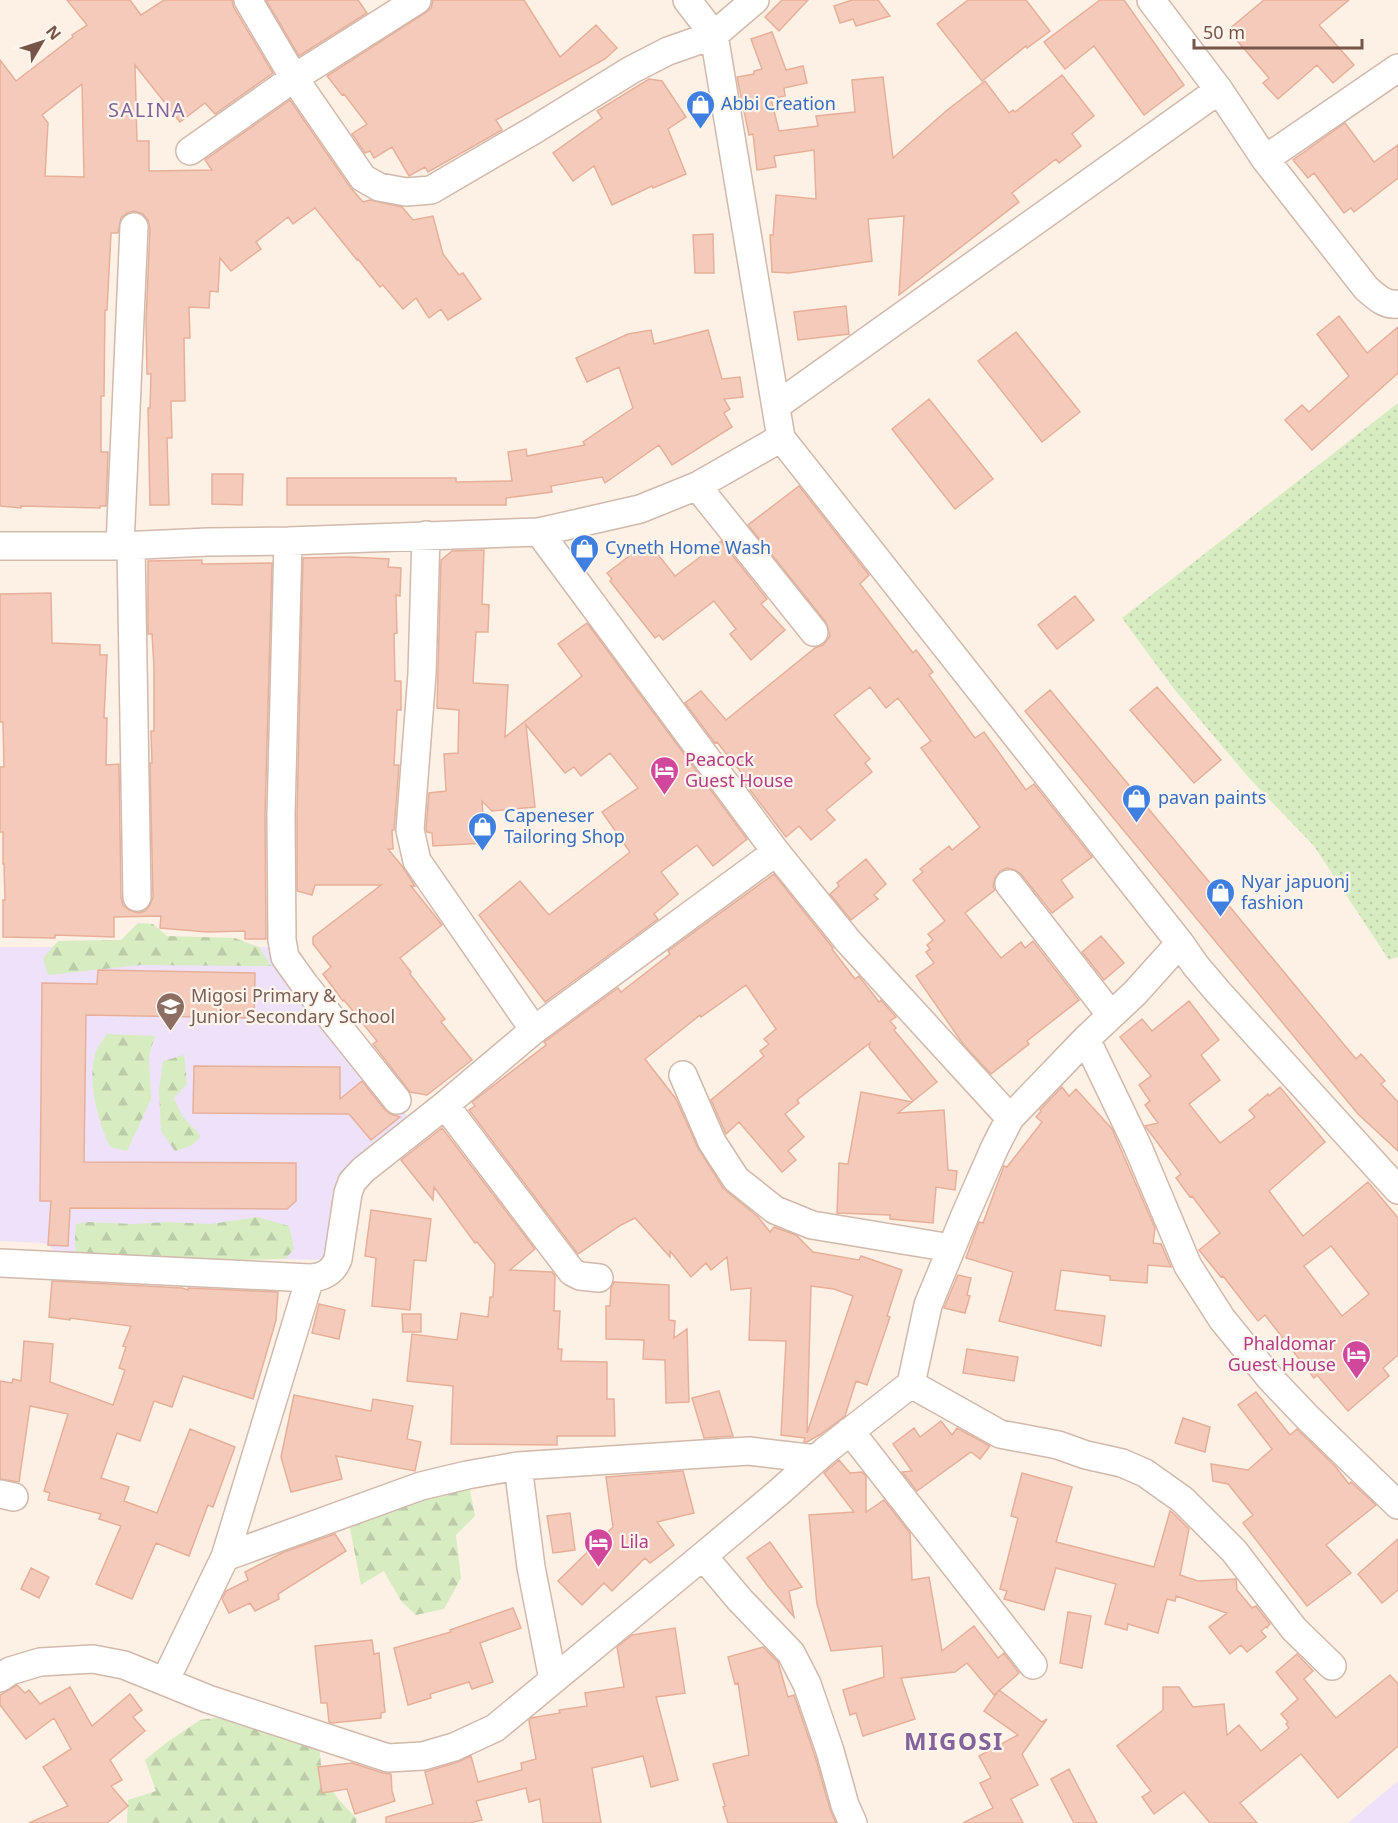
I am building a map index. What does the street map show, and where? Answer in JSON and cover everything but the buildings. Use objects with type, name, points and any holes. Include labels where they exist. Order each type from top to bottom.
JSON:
[{"type":"street","points":[[248,0],[294,78],[363,178],[379,187],[406,192],[431,190],[631,70],[668,51],[714,35],[755,0]]},
{"type":"street","points":[[190,151],[294,78],[417,0]]},
{"type":"street","points":[[687,0],[714,35],[781,438],[1196,966],[1398,1190]]},
{"type":"street","points":[[1151,0],[1219,90],[1265,159],[1366,288],[1383,301],[1398,303]]},
{"type":"street","points":[[1265,159],[1398,68]]},
{"type":"street","points":[[776,406],[1219,90]]},
{"type":"street","points":[[134,227],[125,546],[137,897]]},
{"type":"street","points":[[0,546],[288,542],[539,532],[640,509],[697,486],[781,438]]},
{"type":"street","points":[[697,486],[813,632]]},
{"type":"street","points":[[539,532],[776,852],[848,941],[1010,1119]]},
{"type":"street","points":[[426,535],[422,674],[410,830],[417,861],[534,1030]]},
{"type":"street","points":[[288,542],[281,815],[282,933],[285,957],[397,1100]]},
{"type":"street","points":[[0,1263],[321,1277],[335,1266],[338,1259],[348,1193],[352,1182],[363,1170],[534,1030],[776,852]]},
{"type":"street","points":[[1009,884],[1112,1015]]},
{"type":"street","points":[[0,1678],[10,1671],[40,1662],[93,1659],[124,1665],[208,1699],[388,1758],[423,1756],[454,1747],[495,1728],[816,1459],[911,1384],[928,1305],[995,1147],[1010,1119],[1180,943]]},
{"type":"street","points":[[1086,1039],[1137,1145],[1188,1266],[1222,1319],[1270,1378],[1398,1505]]},
{"type":"street","points":[[683,1075],[712,1142],[736,1179],[775,1209],[812,1226],[951,1248]]},
{"type":"street","points":[[445,1105],[572,1272],[579,1276],[599,1278]]},
{"type":"street","points":[[165,1681],[225,1557],[310,1278]]},
{"type":"street","points":[[911,1384],[1000,1434],[1058,1445],[1086,1455],[1122,1463],[1145,1473],[1183,1500],[1234,1551],[1294,1629],[1332,1666]]},
{"type":"street","points":[[850,1431],[1034,1665]]},
{"type":"street","points":[[225,1557],[420,1486],[518,1466],[749,1451],[816,1459]]},
{"type":"street","points":[[518,1466],[531,1568],[553,1680]]},
{"type":"street","points":[[703,1556],[740,1600],[791,1653],[807,1684],[853,1823]]},
{"type":"shaded area","name":"Migosi Primary & Junior Secondary School","points":[[0,947],[273,947],[407,1116],[345,1168],[328,1260],[62,1255],[44,1243],[0,1241]]},
{"type":"shaded area","points":[[1398,1781],[1398,1823],[1348,1823]]},
{"type":"green space","points":[[1398,403],[1398,957],[1389,960],[1314,846],[1249,778],[1174,689],[1122,618]]},
{"type":"green space","points":[[138,923],[153,924],[167,936],[235,938],[259,947],[271,966],[141,965],[48,975],[43,958],[58,941],[121,940]]},
{"type":"green space","points":[[107,1034],[155,1036],[149,1056],[151,1099],[127,1151],[110,1147],[101,1126],[95,1102],[93,1065],[96,1051]]},
{"type":"green space","points":[[184,1055],[187,1084],[174,1098],[182,1116],[201,1136],[191,1146],[175,1151],[161,1131],[159,1090],[163,1061]]},
{"type":"green space","points":[[257,1217],[289,1226],[294,1249],[285,1259],[77,1262],[76,1224],[167,1222],[211,1224]]},
{"type":"green space","points":[[467,1475],[475,1516],[456,1535],[461,1578],[444,1609],[416,1615],[401,1601],[384,1571],[361,1585],[347,1513]]},
{"type":"green space","points":[[251,1713],[318,1735],[322,1775],[339,1800],[357,1819],[356,1823],[127,1823],[128,1800],[156,1791],[145,1760],[200,1720]]},
{"type":"place","name":"Abbi Creation","points":[[700,130]]},
{"type":"place","name":"Cyneth Home Wash","points":[[584,574]]},
{"type":"place","name":"Peacock Guest House","points":[[664,796]]},
{"type":"place","name":"pavan paints","points":[[1137,824]]},
{"type":"place","name":"Capeneser Tailoring Shop","points":[[483,852]]},
{"type":"place","name":"Nyar japuonj fashion","points":[[1220,918]]},
{"type":"place","name":"Migosi Primary & Junior Secondary School","points":[[170,1032]]},
{"type":"place","name":"Phaldomar Guest House","points":[[1357,1380]]},
{"type":"place","name":"Lila","points":[[599,1568]]},
{"type":"district","name":"SALINA","points":[[147,110]]},
{"type":"district","name":"MIGOSI","points":[[954,1742]]}]
